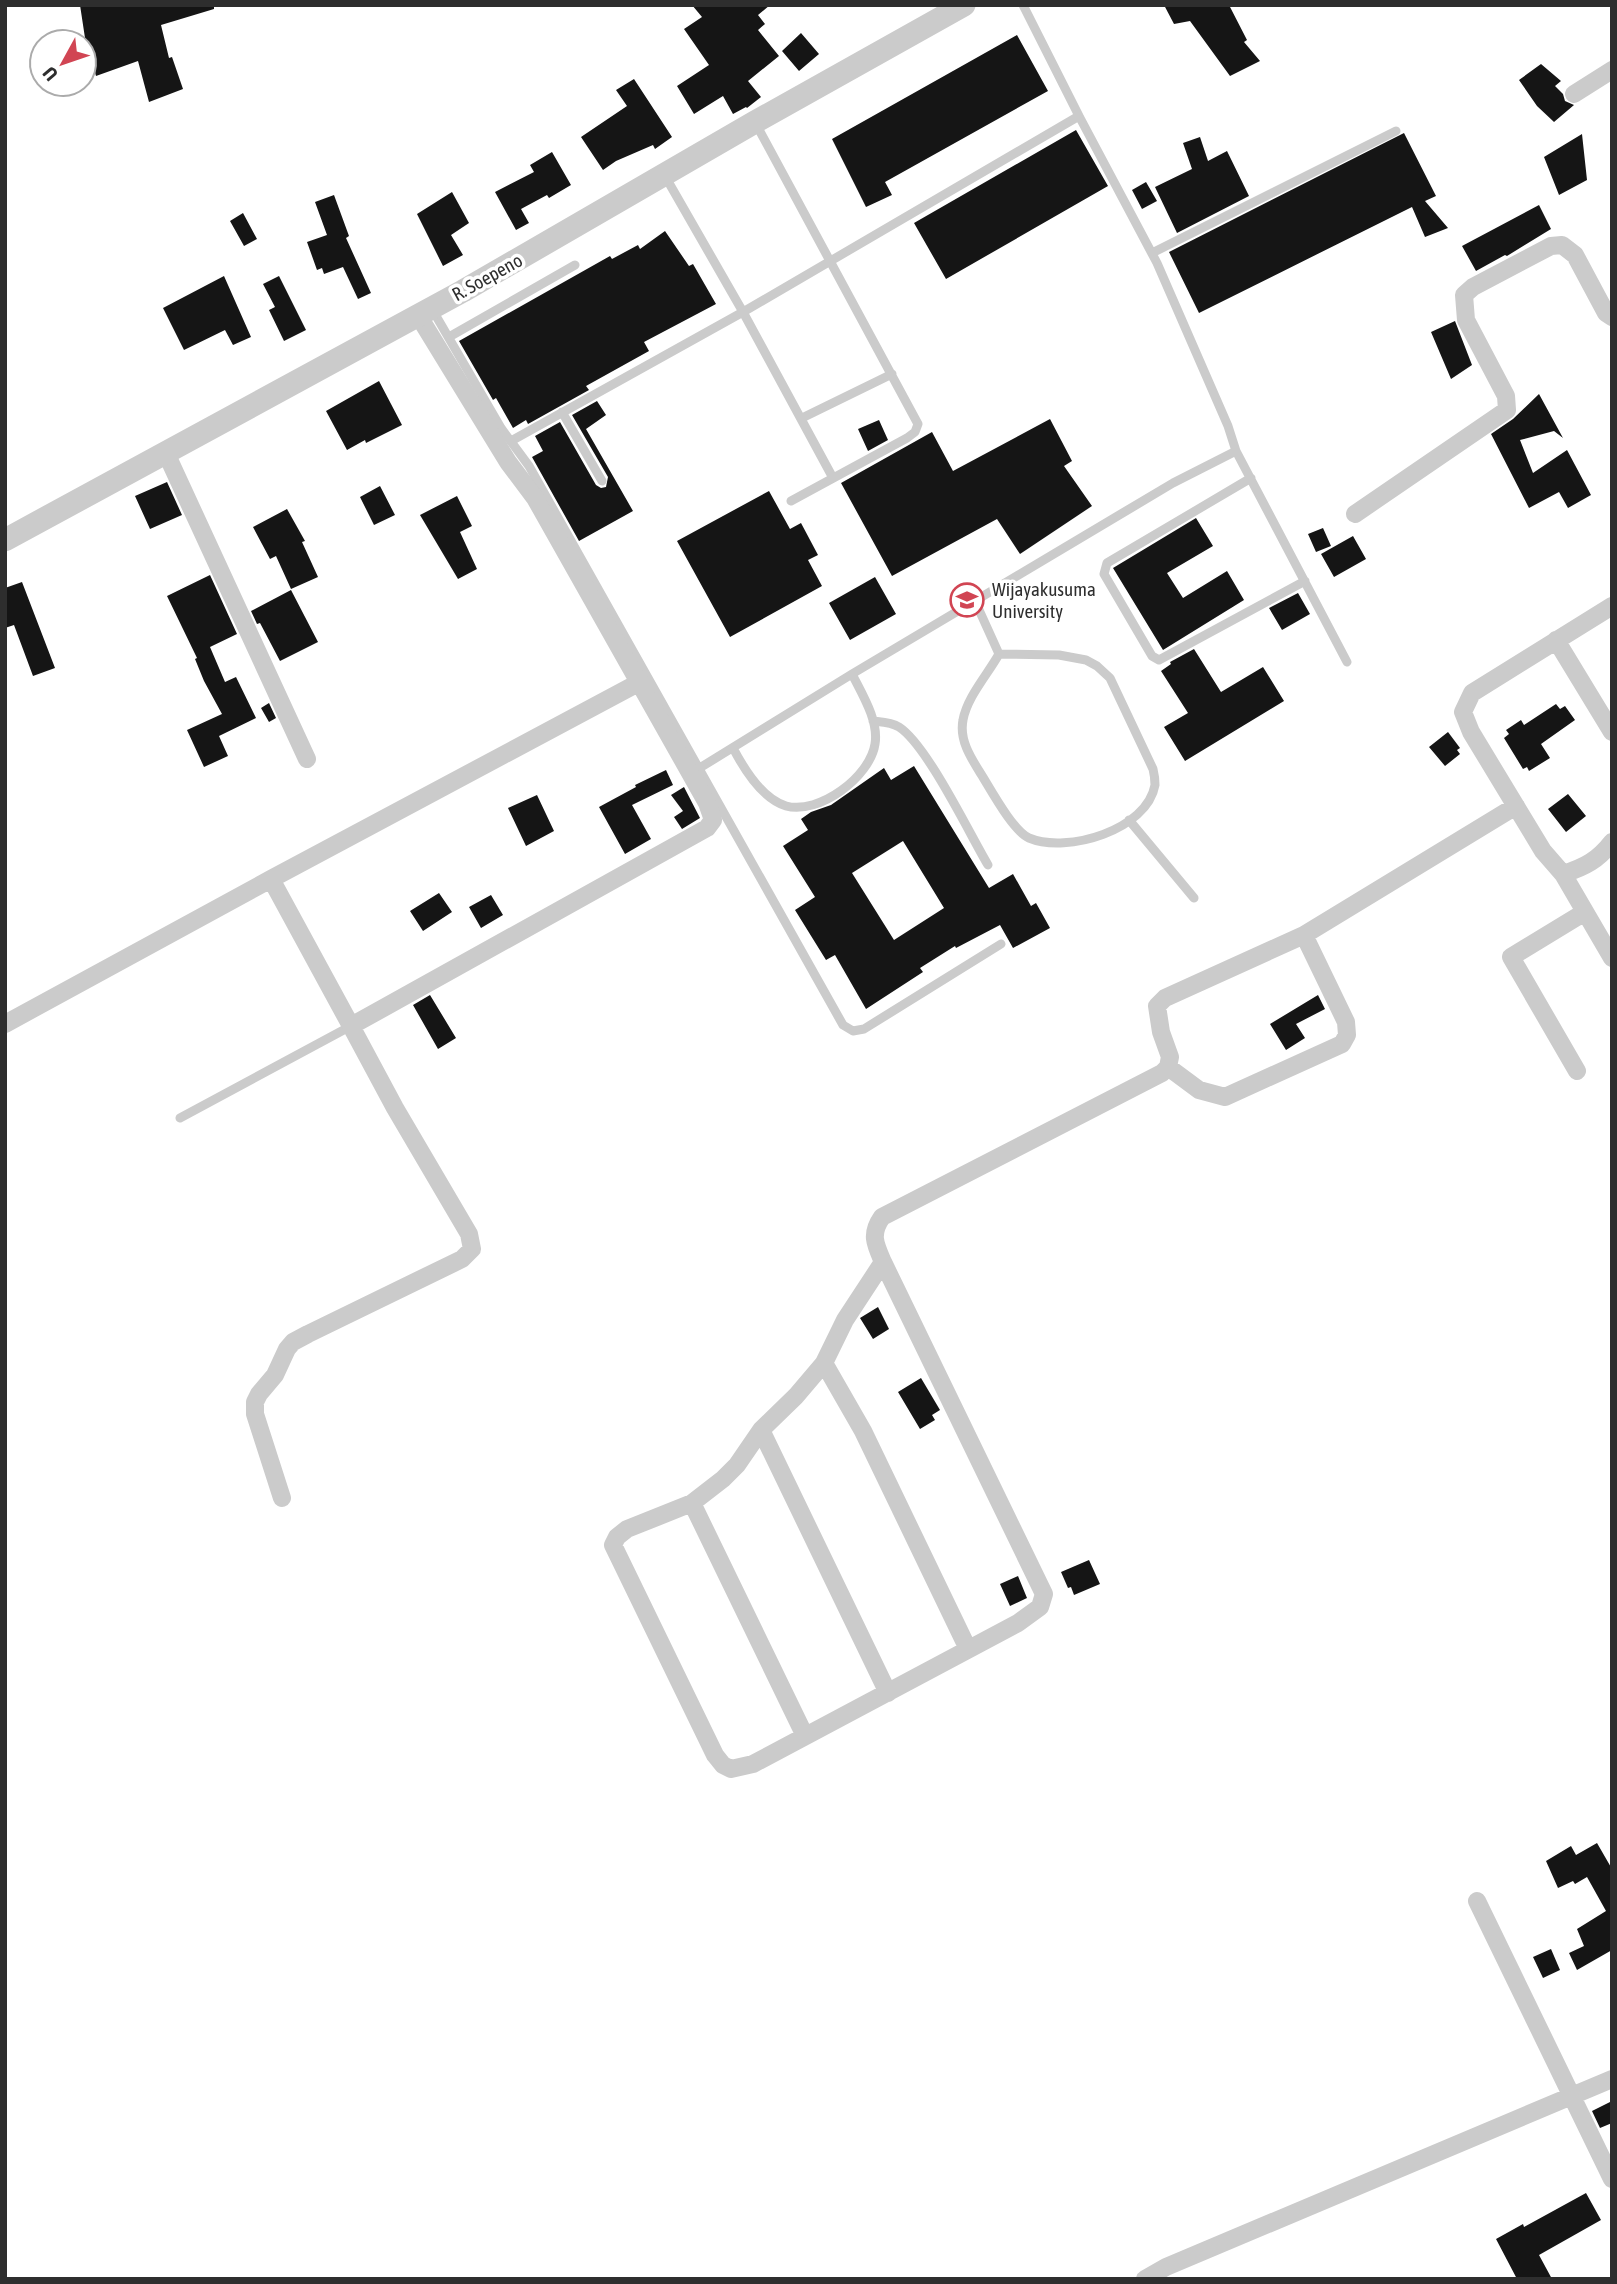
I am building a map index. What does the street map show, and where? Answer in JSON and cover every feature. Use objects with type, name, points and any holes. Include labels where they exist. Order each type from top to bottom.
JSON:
[{"type":"street","name":"R. Soepeno","points":[[5,540],[425,311],[964,5]]},
{"type":"street","points":[[1574,93],[1612,70]]},
{"type":"street","points":[[1355,514],[1507,410],[1506,396],[1466,320],[1464,295],[1473,287],[1551,247],[1562,246],[1575,255],[1606,313],[1612,317]]},
{"type":"street","points":[[351,1026],[712,824],[713,814],[640,682],[535,498],[508,462],[425,311]]},
{"type":"street","points":[[166,453],[307,759]]},
{"type":"street","points":[[1612,606],[1472,693],[1463,712],[1471,732],[1543,851],[1563,874],[1612,958]]},
{"type":"street","points":[[1556,640],[1612,732]]},
{"type":"street","points":[[5,1024],[271,878],[640,682]]},
{"type":"street","points":[[883,1262],[845,1320],[824,1363],[796,1396],[761,1430],[737,1465],[692,1503],[627,1529],[617,1537],[613,1545],[715,1755],[723,1765],[731,1769],[753,1764],[1030,1616],[1040,1607],[1044,1594],[875,1244],[875,1227],[882,1217],[1162,1073],[1168,1066],[1170,1057],[1157,1006],[1165,998],[1304,935],[1516,806]]},
{"type":"street","points":[[1563,874],[1584,867],[1600,857],[1612,842]]},
{"type":"street","points":[[271,878],[395,1108],[469,1234],[472,1249],[462,1259],[307,1334],[287,1349],[275,1375],[255,1402],[255,1414],[282,1498]]},
{"type":"street","points":[[1577,1071],[1511,957],[1586,912]]},
{"type":"street","points":[[1168,1066],[1199,1090],[1225,1097],[1342,1044],[1347,1035],[1346,1021],[1304,935]]},
{"type":"street","points":[[824,1363],[863,1431],[968,1649]]},
{"type":"street","points":[[761,1430],[888,1693]]},
{"type":"street","points":[[692,1503],[805,1736]]},
{"type":"street","points":[[1477,1901],[1612,2179]]},
{"type":"street","points":[[1145,2279],[1179,2262],[1612,2079]]},
{"type":"lane","points":[[1023,5],[1152,253],[1237,451],[1347,662]]},
{"type":"lane","points":[[510,441],[743,312],[1079,116]]},
{"type":"lane","points":[[755,122],[918,424],[915,432],[791,501]]},
{"type":"lane","points":[[1152,253],[1396,131]]},
{"type":"lane","points":[[665,176],[833,478]]},
{"type":"lane","points":[[449,337],[575,265]]},
{"type":"lane","points":[[425,311],[449,337],[510,441],[542,489],[843,1024],[853,1031],[864,1029],[1001,944]]},
{"type":"lane","points":[[802,418],[892,374]]},
{"type":"lane","points":[[562,412],[602,481]]},
{"type":"lane","points":[[698,769],[1173,483],[1237,451]]},
{"type":"lane","points":[[1251,478],[1107,562],[1104,574],[1152,656],[1159,660],[1305,581]]},
{"type":"lane","points":[[975,601],[999,654]]},
{"type":"lane","points":[[999,654],[1059,655],[1086,660],[1110,678],[1153,769],[1155,784],[1146,806],[1129,820],[1089,841],[1046,843],[1026,837],[1003,810],[967,752],[964,738],[963,720],[972,699],[999,654]]},
{"type":"lane","points":[[733,748],[743,766],[770,797],[785,806],[802,808],[844,789],[858,778],[875,745],[873,721],[852,674]]},
{"type":"lane","points":[[873,721],[894,724],[912,738],[926,757],[988,865]]},
{"type":"lane","points":[[1129,820],[1194,898]]},
{"type":"lane","points":[[180,1118],[351,1026]]},
{"type":"building","points":[[80,5],[214,5],[214,9],[161,25],[169,58],[172,57],[183,89],[149,102],[138,61],[98,75],[98,28],[83,28]]},
{"type":"building","points":[[692,5],[770,5],[758,15],[765,24],[758,30],[779,56],[748,81],[761,97],[747,108],[733,114],[723,96],[694,114],[677,86],[709,65],[684,29],[702,17]]},
{"type":"building","points":[[1164,5],[1229,5],[1247,40],[1244,42],[1260,61],[1230,76],[1190,21],[1174,24]]},
{"type":"building","points":[[801,33],[819,54],[799,71],[782,51]]},
{"type":"building","points":[[1017,35],[1048,91],[885,182],[892,195],[866,207],[832,139]]},
{"type":"building","points":[[1541,64],[1561,81],[1555,86],[1563,94],[1565,101],[1574,105],[1554,122],[1537,106],[1519,80]]},
{"type":"building","points":[[634,79],[672,137],[655,149],[653,145],[616,161],[603,170],[581,137],[627,106],[616,90]]},
{"type":"building","points":[[1076,130],[1108,186],[946,279],[914,223]]},
{"type":"building","points":[[1404,133],[1436,196],[1425,201],[1448,228],[1425,237],[1412,207],[1199,313],[1169,252]]},
{"type":"building","points":[[1582,134],[1587,180],[1559,195],[1544,157]]},
{"type":"building","points":[[1200,137],[1208,161],[1227,151],[1249,196],[1177,233],[1155,187],[1192,169],[1183,143]]},
{"type":"building","points":[[552,152],[571,185],[549,198],[547,195],[521,209],[529,223],[516,230],[495,192],[534,172],[530,165]]},
{"type":"building","points":[[1146,182],[1157,201],[1142,209],[1132,190]]},
{"type":"building","points":[[452,192],[469,223],[451,235],[463,255],[443,266],[417,214]]},
{"type":"building","points":[[334,195],[349,236],[346,238],[371,293],[358,299],[343,267],[324,274],[322,268],[317,270],[307,242],[327,235],[315,202]]},
{"type":"building","points":[[1539,205],[1551,229],[1476,271],[1462,246]]},
{"type":"building","points":[[243,213],[257,239],[244,246],[230,221]]},
{"type":"building","points":[[665,231],[689,266],[693,264],[716,304],[644,342],[649,351],[586,386],[589,390],[528,424],[526,420],[513,428],[496,398],[493,400],[459,341],[610,256],[612,259],[638,245],[640,249]]},
{"type":"building","points":[[224,276],[251,337],[233,345],[225,330],[184,350],[163,308]]},
{"type":"building","points":[[279,276],[306,330],[284,341],[269,310],[275,307],[263,284]]},
{"type":"building","points":[[1455,321],[1472,365],[1451,379],[1431,332]]},
{"type":"building","points":[[379,381],[402,425],[347,450],[326,411]]},
{"type":"building","points":[[1539,394],[1563,438],[1554,431],[1520,440],[1533,473],[1567,450],[1591,495],[1568,508],[1559,492],[1529,508],[1491,434],[1513,419]]},
{"type":"building","points":[[597,401],[606,415],[586,429],[633,511],[579,541],[532,457],[543,451],[535,436],[560,422],[596,485],[606,487],[608,477],[572,415]]},
{"type":"building","points":[[1050,419],[1072,461],[1064,466],[1092,506],[1020,554],[997,519],[892,576],[841,483],[932,432],[953,471]]},
{"type":"building","points":[[879,420],[888,440],[868,451],[858,429]]},
{"type":"building","points":[[167,482],[182,515],[150,529],[135,496]]},
{"type":"building","points":[[380,486],[395,515],[374,525],[360,497]]},
{"type":"building","points":[[769,491],[790,529],[801,523],[818,555],[808,560],[822,586],[730,637],[677,541]]},
{"type":"building","points":[[457,496],[472,526],[460,532],[477,569],[458,579],[420,515]]},
{"type":"building","points":[[287,509],[305,541],[302,542],[318,577],[291,589],[276,556],[270,559],[253,527]]},
{"type":"building","points":[[1196,518],[1213,546],[1167,573],[1183,598],[1227,571],[1244,600],[1163,650],[1113,568]]},
{"type":"building","points":[[1323,528],[1331,546],[1316,552],[1308,534]]},
{"type":"building","points":[[1353,536],[1366,559],[1334,577],[1321,554]]},
{"type":"building","points":[[210,575],[237,634],[210,647],[225,682],[236,677],[256,718],[219,736],[228,756],[204,767],[187,730],[222,714],[204,681],[195,659],[197,658],[167,596]]},
{"type":"building","points":[[875,577],[896,614],[850,640],[829,603]]},
{"type":"building","points":[[22,582],[55,668],[33,676],[14,625],[5,628],[5,588]]},
{"type":"building","points":[[291,590],[318,642],[280,661],[251,611]]},
{"type":"building","points":[[1298,593],[1310,614],[1282,630],[1269,608]]},
{"type":"building","points":[[1194,649],[1221,692],[1263,667],[1284,701],[1185,761],[1164,727],[1188,713],[1161,671],[1171,664],[1170,662]]},
{"type":"building","points":[[269,703],[276,718],[269,722],[261,708]]},
{"type":"building","points":[[1556,704],[1560,709],[1565,706],[1575,720],[1541,744],[1550,758],[1529,771],[1527,767],[1523,769],[1504,738],[1509,734],[1506,730],[1521,720],[1524,725]]},
{"type":"building","points":[[1448,732],[1460,748],[1457,750],[1460,754],[1445,766],[1429,747]]},
{"type":"building","points":[[914,766],[989,888],[1013,874],[1031,906],[1036,903],[1050,928],[1013,948],[1000,925],[956,948],[955,946],[920,968],[923,972],[866,1009],[835,955],[826,960],[795,910],[815,897],[783,846],[808,830],[801,819],[811,812],[831,805],[884,768],[891,780]],"holes":[[[903,841],[944,908],[894,940],[852,873]]]},
{"type":"building","points":[[666,770],[673,785],[632,805],[651,839],[625,854],[599,807]]},
{"type":"building","points":[[684,787],[700,818],[682,829],[674,817],[683,811],[671,795]]},
{"type":"building","points":[[1568,794],[1586,816],[1566,832],[1548,809]]},
{"type":"building","points":[[537,795],[554,831],[526,846],[508,808]]},
{"type":"building","points":[[439,893],[452,912],[423,931],[410,911]]},
{"type":"building","points":[[491,895],[503,915],[481,928],[469,907]]},
{"type":"building","points":[[430,995],[456,1038],[438,1049],[413,1005]]},
{"type":"building","points":[[1318,995],[1325,1009],[1296,1024],[1305,1038],[1286,1050],[1270,1024]]},
{"type":"building","points":[[878,1307],[889,1329],[873,1339],[860,1318]]},
{"type":"building","points":[[921,1378],[940,1410],[932,1415],[935,1420],[920,1429],[898,1392]]},
{"type":"building","points":[[1089,1560],[1100,1584],[1074,1595],[1061,1572]]},
{"type":"building","points":[[1018,1576],[1027,1598],[1010,1606],[1000,1584]]},
{"type":"building","points":[[1597,1843],[1612,1869],[1612,1950],[1577,1970],[1569,1953],[1584,1946],[1577,1929],[1606,1911],[1587,1877],[1575,1884],[1573,1881],[1558,1888],[1546,1861],[1571,1846],[1576,1855]]},
{"type":"building","points":[[1551,1949],[1560,1970],[1543,1978],[1533,1957]]},
{"type":"building","points":[[1612,2101],[1612,2123],[1600,2128],[1592,2111]]},
{"type":"building","points":[[1586,2193],[1601,2220],[1539,2255],[1552,2279],[1517,2279],[1496,2239]]},
{"type":"place","name":"Wijayakusuma University","points":[[967,600]]}]
